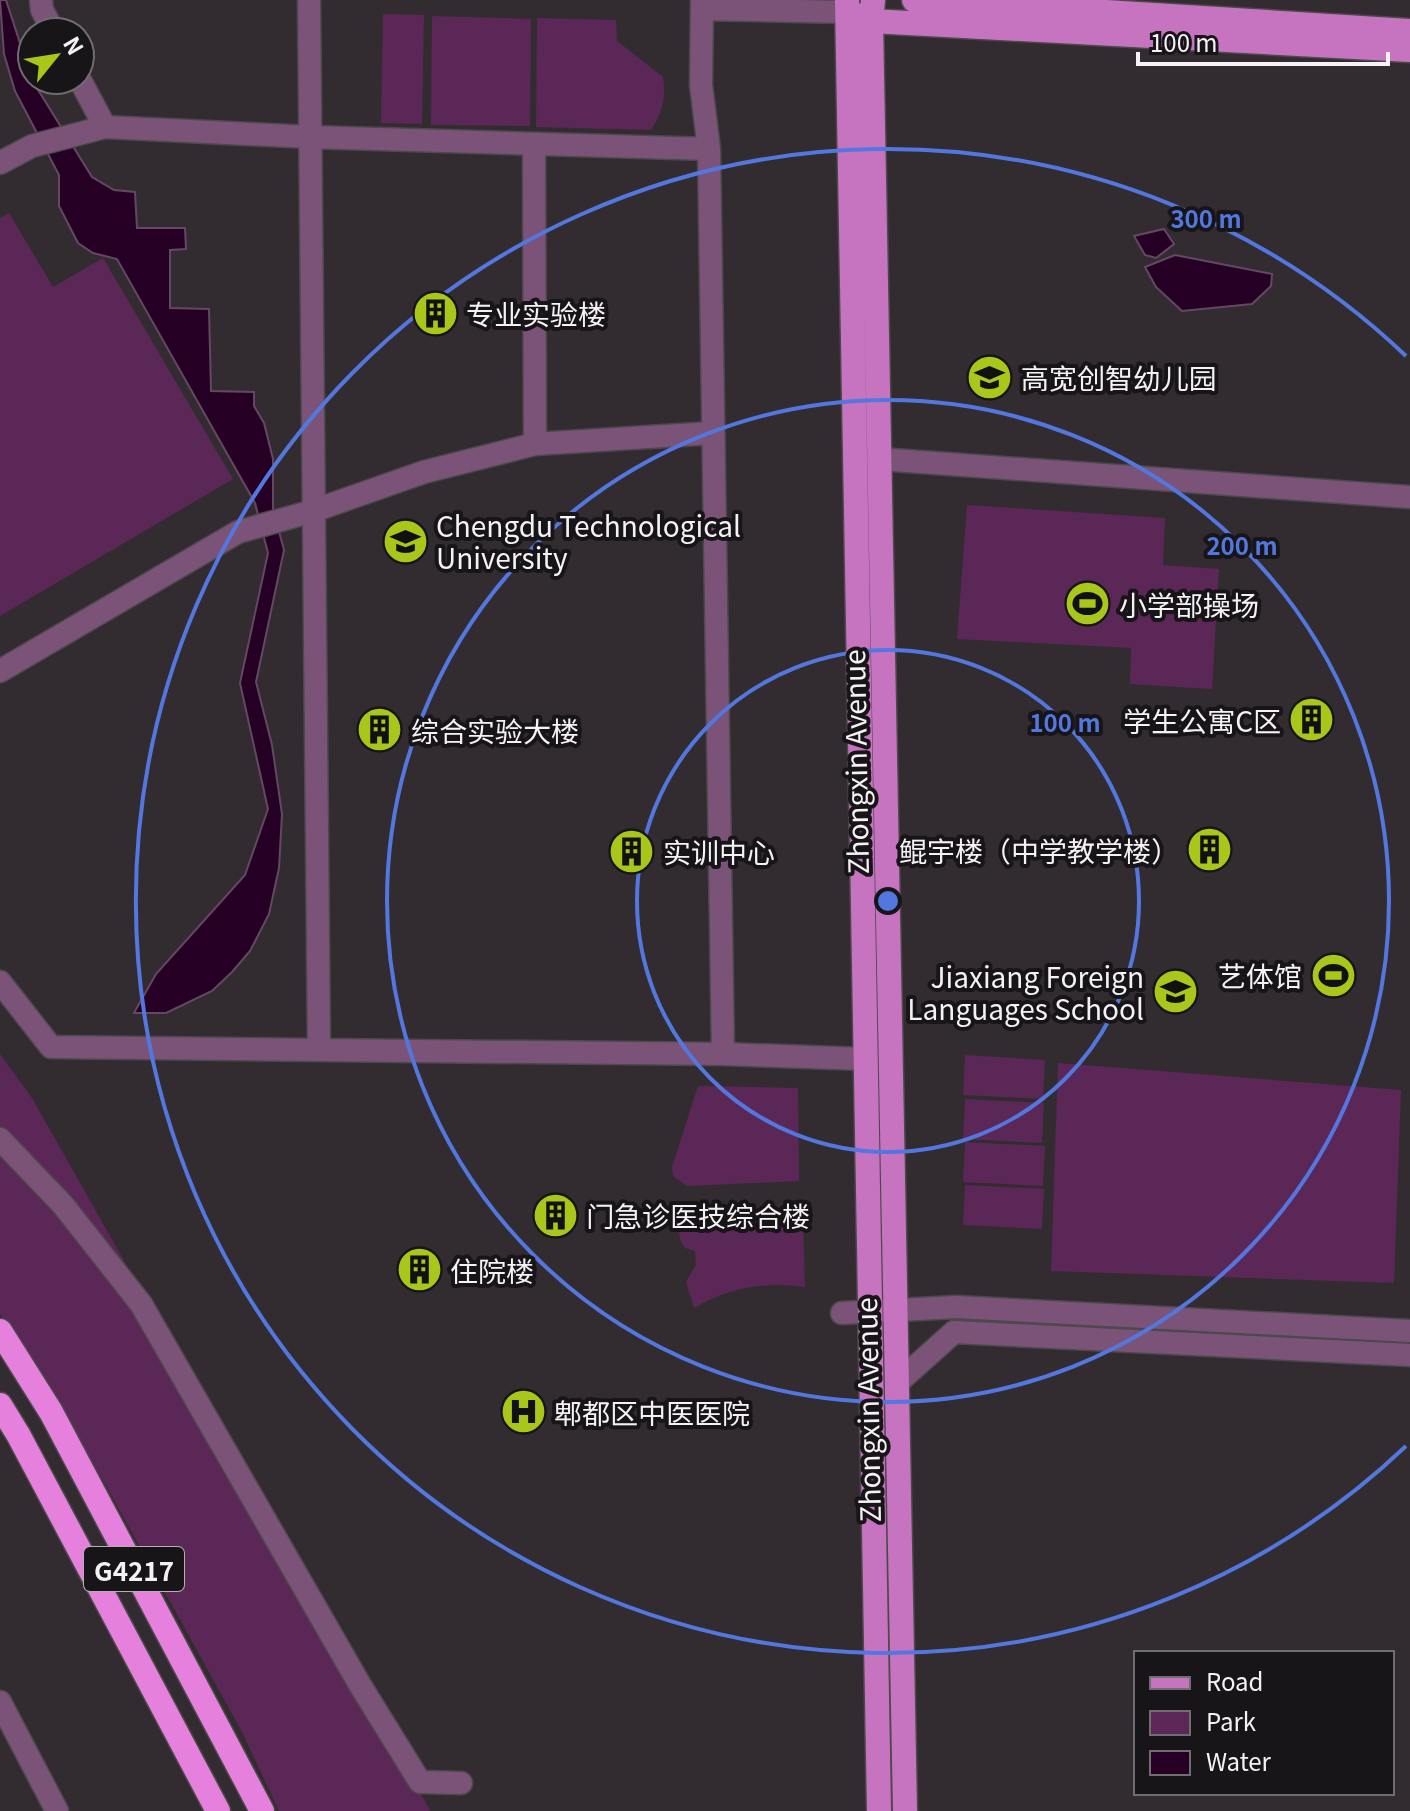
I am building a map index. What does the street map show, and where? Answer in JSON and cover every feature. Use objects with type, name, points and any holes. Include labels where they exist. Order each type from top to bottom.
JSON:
[{"type":"highway","name":"G4217","points":[[0,1331],[51,1412],[262,1811]]},
{"type":"highway","name":"G4217","points":[[0,1405],[218,1811]]},
{"type":"main road","points":[[914,0],[1410,31]]},
{"type":"main road","points":[[846,6],[1410,50]]},
{"type":"main road","name":"Zhongxin Avenue","points":[[846,6],[879,1811]]},
{"type":"main road","name":"Zhongxin Avenue","points":[[870,7],[905,1811]]},
{"type":"street","points":[[309,0],[319,1050]]},
{"type":"street","points":[[723,1054],[709,149],[701,85],[702,5],[846,6]]},
{"type":"street","points":[[87,96],[100,128]]},
{"type":"street","points":[[0,163],[32,146],[100,128],[709,149]]},
{"type":"street","points":[[534,144],[535,444]]},
{"type":"street","points":[[0,671],[238,532],[313,511],[424,472],[535,444],[713,433]]},
{"type":"street","points":[[879,459],[1410,497]]},
{"type":"street","points":[[0,982],[51,1047],[723,1054],[865,1059]]},
{"type":"street","points":[[0,1139],[63,1205],[141,1304],[360,1685],[420,1782],[461,1783]]},
{"type":"street","points":[[842,1313],[956,1307],[1410,1331]]},
{"type":"street","points":[[896,1384],[954,1332],[1410,1355]]},
{"type":"street","points":[[0,1702],[57,1811]]},
{"type":"green space","points":[[383,14],[424,15],[422,124],[381,123]]},
{"type":"green space","points":[[432,16],[531,19],[530,126],[431,125]]},
{"type":"green space","points":[[537,18],[616,20],[617,41],[663,77],[663,104],[651,130],[536,127]]},
{"type":"green space","points":[[9,213],[53,287],[103,258],[233,479],[0,616],[0,218]]},
{"type":"green space","name":"小学部操场","points":[[967,505],[1165,518],[1163,565],[1219,569],[1212,689],[1130,684],[1131,648],[957,639]]},
{"type":"green space","points":[[0,1054],[32,1098],[374,1703],[430,1811],[279,1811],[241,1730],[99,1473],[0,1314]]},
{"type":"green space","points":[[965,1055],[1045,1060],[1043,1099],[963,1095]]},
{"type":"green space","points":[[1058,1063],[1401,1090],[1394,1283],[1051,1271]]},
{"type":"green space","points":[[698,1086],[798,1088],[799,1181],[687,1186],[673,1176],[672,1167]]},
{"type":"green space","points":[[965,1099],[1044,1103],[1042,1143],[963,1139]]},
{"type":"green space","points":[[965,1142],[1045,1146],[1043,1186],[963,1182]]},
{"type":"green space","points":[[965,1185],[1044,1189],[1042,1229],[963,1225]]},
{"type":"green space","points":[[803,1218],[805,1287],[776,1285],[748,1288],[720,1295],[694,1308],[686,1282],[696,1265],[695,1251],[685,1248],[679,1230],[686,1223]]},
{"type":"water","points":[[0,0],[6,0],[16,31],[16,93],[4,54]]},
{"type":"water","points":[[18,96],[42,96],[92,177],[114,190],[135,192],[137,228],[185,228],[186,249],[170,250],[170,308],[209,309],[211,391],[254,392],[254,406],[264,423],[273,459],[273,509],[284,550],[256,682],[272,745],[282,814],[279,868],[269,914],[250,951],[212,991],[166,1013],[134,1013],[156,974],[245,875],[268,809],[240,683],[268,553],[255,503],[117,259],[93,253],[78,243],[59,206],[59,175]]},
{"type":"water","points":[[1164,229],[1174,244],[1156,258],[1145,255],[1134,236]]},
{"type":"water","points":[[1175,255],[1272,274],[1271,286],[1252,304],[1182,311],[1156,287],[1145,267]]},
{"type":"place","name":"专业实验楼","points":[[435,313]]},
{"type":"place","name":"高宽创智幼儿园","points":[[990,377]]},
{"type":"place","name":"Chengdu Technological University","points":[[405,541]]},
{"type":"place","name":"小学部操场","points":[[1088,604]]},
{"type":"place","name":"学生公寓C区","points":[[1312,720]]},
{"type":"place","name":"综合实验大楼","points":[[380,730]]},
{"type":"place","name":"鲲宇楼（中学教学楼）","points":[[1210,850]]},
{"type":"place","name":"实训中心","points":[[632,851]]},
{"type":"place","name":"艺体馆","points":[[1333,975]]},
{"type":"place","name":"Jiaxiang Foreign Languages School","points":[[1175,992]]},
{"type":"place","name":"门急诊医技综合楼","points":[[555,1215]]},
{"type":"place","name":"住院楼","points":[[419,1270]]},
{"type":"place","name":"郫都区中医医院","points":[[523,1412]]}]
